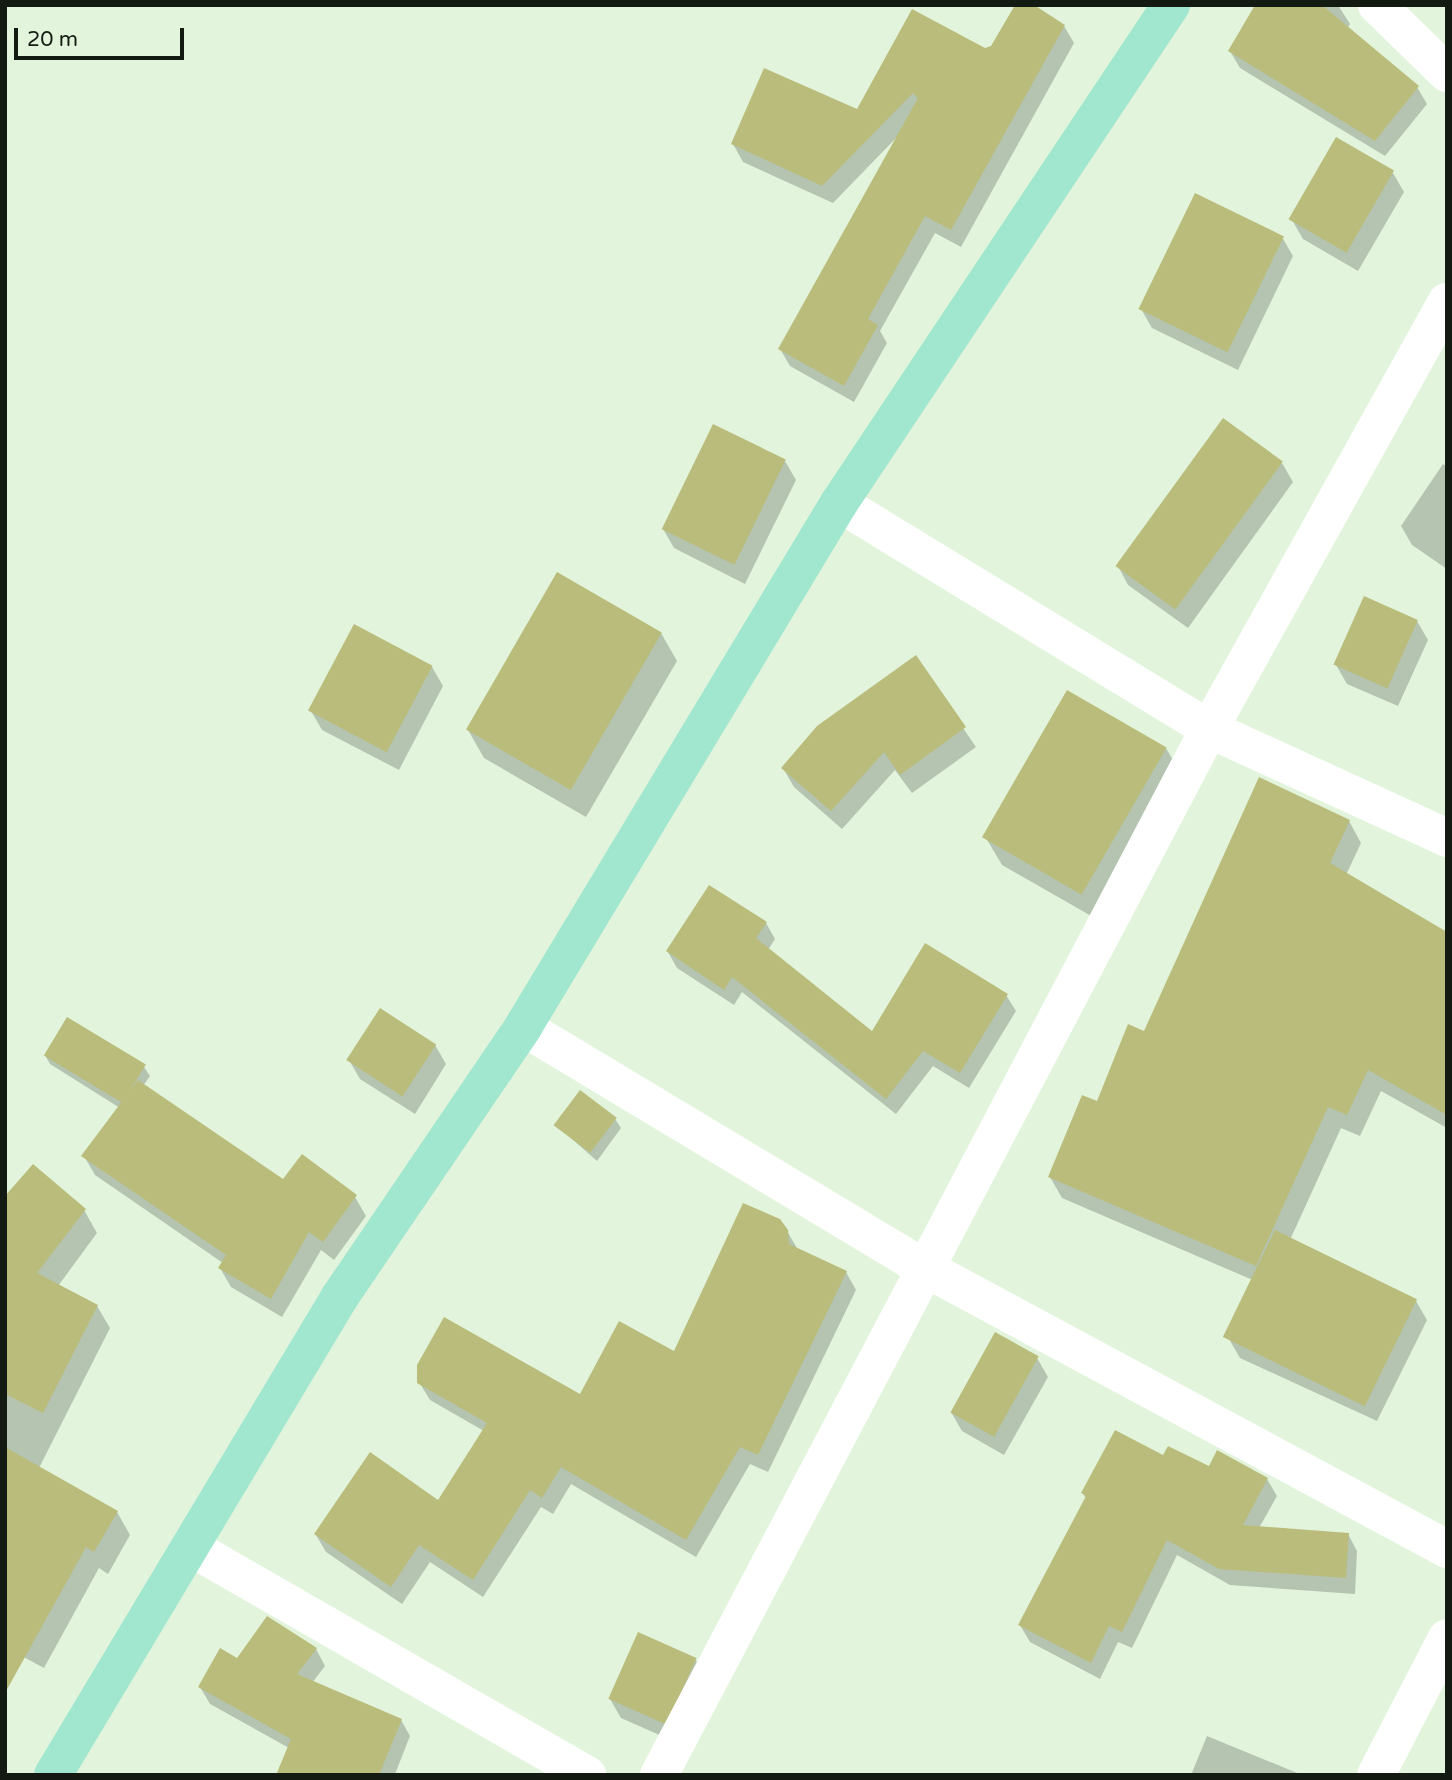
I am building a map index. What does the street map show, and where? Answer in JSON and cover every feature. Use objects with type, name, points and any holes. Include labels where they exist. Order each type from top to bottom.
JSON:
[{"type":"main road","points":[[53,1775],[192,1548],[339,1298],[523,1027],[839,503],[1171,5]]},
{"type":"street","points":[[1377,5],[1447,73]]},
{"type":"street","points":[[659,1775],[923,1266],[1209,729],[1447,302]]},
{"type":"street","points":[[839,503],[1209,729],[1447,838]]},
{"type":"street","points":[[523,1027],[923,1266],[1447,1549]]},
{"type":"street","points":[[192,1548],[587,1775]]},
{"type":"street","points":[[1376,1775],[1447,1638]]},
{"type":"building","points":[[1015,5],[1034,5],[1065,25],[951,230],[925,216],[868,319],[878,325],[844,386],[778,349],[918,98],[913,93],[822,186],[731,144],[764,68],[857,109],[912,9],[985,48],[991,46]]},
{"type":"building","points":[[1255,5],[1322,5],[1419,86],[1375,141],[1228,51]]},
{"type":"building","points":[[1336,137],[1394,170],[1347,253],[1288,219]]},
{"type":"building","points":[[1195,193],[1284,236],[1227,352],[1138,309]]},
{"type":"building","points":[[1223,418],[1283,461],[1175,610],[1115,566]]},
{"type":"building","points":[[713,424],[786,460],[735,565],[662,529]]},
{"type":"building","points":[[557,572],[662,632],[571,790],[466,730]]},
{"type":"building","points":[[1364,596],[1418,620],[1387,689],[1333,665]]},
{"type":"building","points":[[354,624],[433,666],[387,752],[308,711]]},
{"type":"building","points":[[916,655],[966,727],[900,775],[884,752],[831,811],[781,768],[817,726]]},
{"type":"building","points":[[1067,690],[1167,748],[1082,895],[982,837]]},
{"type":"building","points":[[1259,777],[1350,820],[1330,863],[1447,932],[1447,1115],[1368,1070],[1347,1115],[1328,1107],[1256,1266],[1048,1177],[1082,1095],[1097,1101],[1128,1024],[1144,1031]]},
{"type":"building","points":[[709,885],[767,922],[756,938],[872,1031],[925,943],[1008,994],[960,1073],[923,1051],[886,1099],[732,977],[724,990],[666,951]]},
{"type":"building","points":[[380,1008],[436,1044],[402,1096],[346,1060]]},
{"type":"building","points":[[67,1017],[146,1064],[123,1103],[44,1056]]},
{"type":"building","points":[[138,1080],[283,1179],[302,1154],[357,1195],[323,1242],[309,1232],[271,1299],[218,1268],[226,1255],[81,1156]]},
{"type":"building","points":[[580,1090],[617,1118],[590,1153],[554,1125]]},
{"type":"building","points":[[33,1164],[86,1209],[37,1273],[98,1305],[43,1413],[5,1394],[5,1196]]},
{"type":"building","points":[[743,1203],[780,1219],[788,1230],[789,1244],[847,1271],[758,1455],[740,1447],[686,1540],[561,1467],[542,1498],[530,1490],[473,1580],[419,1545],[391,1587],[314,1534],[370,1452],[438,1500],[487,1423],[417,1383],[417,1365],[444,1317],[580,1394],[619,1321],[674,1351]]},
{"type":"building","points":[[1275,1230],[1417,1299],[1365,1406],[1223,1337]]},
{"type":"building","points":[[995,1332],[1039,1356],[994,1437],[950,1412]]},
{"type":"building","points":[[1115,1430],[1163,1455],[1168,1446],[1209,1466],[1217,1450],[1268,1478],[1243,1525],[1349,1533],[1346,1578],[1219,1569],[1167,1540],[1122,1632],[1109,1626],[1091,1663],[1018,1625],[1086,1496],[1081,1493]]},
{"type":"building","points":[[5,1447],[118,1511],[94,1552],[86,1547],[5,1693]]},
{"type":"building","points":[[267,1616],[317,1648],[297,1674],[402,1719],[379,1775],[276,1775],[291,1739],[198,1687],[220,1648],[237,1658]]},
{"type":"building","points":[[638,1632],[696,1658],[667,1725],[608,1699]]}]
